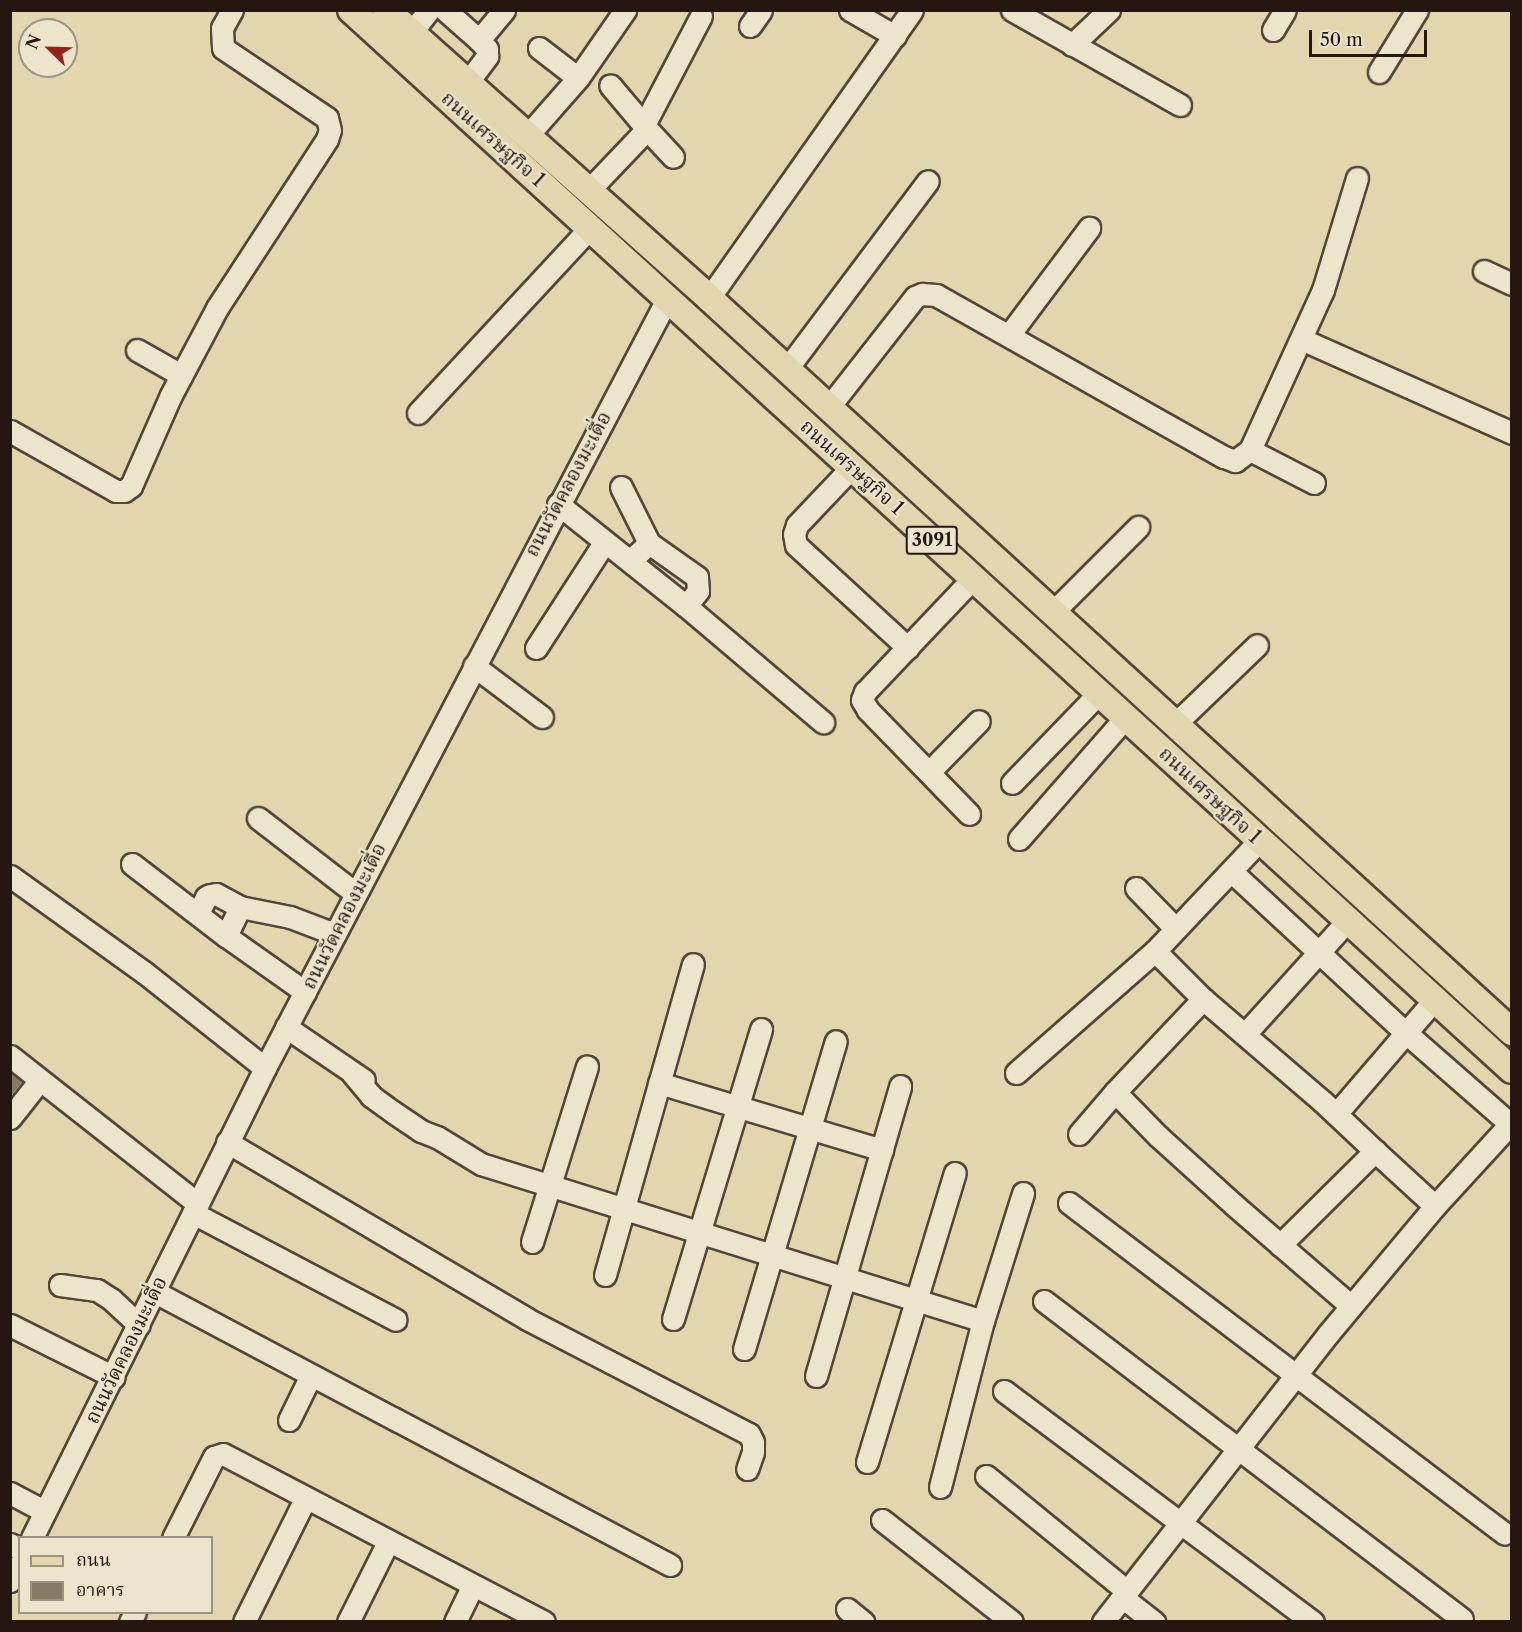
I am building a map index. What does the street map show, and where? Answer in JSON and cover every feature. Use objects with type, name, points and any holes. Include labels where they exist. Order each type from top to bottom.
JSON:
[{"type":"main road","name":"ถนนเศรษฐกิจ 1","points":[[351,10],[1512,1070]]},
{"type":"main road","name":"ถนนเศรษฐกิจ 1","points":[[386,10],[709,298],[1512,1032]]},
{"type":"street","points":[[10,431],[116,491],[124,491],[131,486],[181,375],[217,308],[330,130],[327,118],[223,48],[222,28],[232,10]]},
{"type":"street","points":[[411,33],[429,10]]},
{"type":"street","points":[[445,10],[487,49],[487,56],[467,83]]},
{"type":"street","points":[[479,40],[504,10]]},
{"type":"street","points":[[527,136],[578,78],[625,10]]},
{"type":"street","points":[[850,10],[895,36]]},
{"type":"street","points":[[709,298],[912,10]]},
{"type":"street","points":[[1012,10],[1180,105]]},
{"type":"street","points":[[1072,45],[1109,10]]},
{"type":"street","points":[[1273,30],[1285,10]]},
{"type":"street","points":[[1379,72],[1417,10]]},
{"type":"street","points":[[588,191],[646,127],[701,16]]},
{"type":"street","points":[[540,48],[578,78]]},
{"type":"street","points":[[610,85],[673,157]]},
{"type":"street","points":[[828,408],[911,302],[922,294],[936,295],[958,305],[1224,457],[1235,461],[1250,450],[1323,290],[1357,178]]},
{"type":"street","points":[[786,370],[928,181]]},
{"type":"street","points":[[418,413],[590,228]]},
{"type":"street","points":[[1009,335],[1089,228]]},
{"type":"street","points":[[1484,271],[1512,284]]},
{"type":"street","name":"ถนนวัดคลองมะเดื่อ","points":[[33,1536],[114,1377],[227,1142],[667,299]]},
{"type":"street","points":[[1301,339],[1510,427]]},
{"type":"street","points":[[137,350],[181,375]]},
{"type":"street","points":[[1250,450],[1314,483]]},
{"type":"street","points":[[852,467],[796,525],[794,534],[796,545],[908,648]]},
{"type":"street","points":[[621,487],[649,543],[697,577],[698,591],[686,606]]},
{"type":"street","points":[[558,504],[604,543],[686,606],[823,722]]},
{"type":"street","points":[[1052,613],[1138,527]]},
{"type":"street","points":[[536,648],[604,543]]},
{"type":"street","points":[[630,561],[649,543]]},
{"type":"street","points":[[969,814],[868,710],[862,700],[973,578]]},
{"type":"street","points":[[1174,725],[1257,645]]},
{"type":"street","points":[[474,666],[542,717]]},
{"type":"street","points":[[1012,783],[1098,693]]},
{"type":"street","points":[[1019,839],[1125,718]]},
{"type":"street","points":[[929,772],[979,721]]},
{"type":"street","points":[[258,818],[356,893]]},
{"type":"street","points":[[1016,1073],[1155,951],[1259,841]]},
{"type":"street","points":[[132,864],[304,992]]},
{"type":"street","points":[[1103,1622],[1351,1306],[1435,1206],[1511,1123],[1405,1032],[1232,872]]},
{"type":"street","points":[[10,876],[145,974],[265,1068]]},
{"type":"street","points":[[1136,888],[1176,929]]},
{"type":"street","points":[[198,913],[206,897],[216,894],[240,908],[290,917],[335,934]]},
{"type":"street","points":[[226,936],[240,908]]},
{"type":"street","points":[[1245,1034],[1347,921]]},
{"type":"street","points":[[1155,951],[1203,999],[1336,1114],[1435,1206]]},
{"type":"street","points":[[606,1275],[693,964]]},
{"type":"street","points":[[1079,1134],[1115,1092],[1203,999]]},
{"type":"street","points":[[1336,1114],[1434,1000]]},
{"type":"street","points":[[286,1027],[352,1073],[371,1096],[421,1131],[437,1137],[481,1164],[983,1321]]},
{"type":"street","points":[[673,1318],[760,1029]]},
{"type":"street","points":[[744,1348],[836,1041]]},
{"type":"street","points":[[10,1056],[195,1208],[396,1320]]},
{"type":"street","points":[[532,1242],[587,1066]]},
{"type":"street","points":[[10,1118],[40,1080]]},
{"type":"street","points":[[659,1083],[808,1130],[882,1150]]},
{"type":"street","points":[[816,1376],[900,1086]]},
{"type":"street","points":[[1115,1092],[1158,1136],[1351,1306]]},
{"type":"street","points":[[227,1142],[527,1319],[749,1434],[754,1446],[747,1469]]},
{"type":"street","points":[[1280,1245],[1375,1151]]},
{"type":"street","points":[[867,1462],[955,1173]]},
{"type":"street","points":[[940,1487],[983,1321],[1023,1192]]},
{"type":"street","points":[[1069,1203],[1504,1534]]},
{"type":"street","points":[[60,1285],[84,1286],[97,1290],[111,1299],[139,1325]]},
{"type":"street","points":[[155,1292],[670,1565]]},
{"type":"street","points":[[1044,1301],[1462,1619]]},
{"type":"street","points":[[10,1325],[114,1377]]},
{"type":"street","points":[[289,1420],[311,1375]]},
{"type":"street","points":[[1004,1391],[1313,1622]]},
{"type":"street","points":[[174,1536],[217,1454],[223,1454],[544,1622]]},
{"type":"street","points":[[986,1476],[1125,1594],[1154,1622]]},
{"type":"street","points":[[10,1492],[44,1511]]},
{"type":"street","points":[[244,1622],[305,1498]]},
{"type":"street","points":[[882,1520],[1012,1622]]},
{"type":"street","points":[[348,1622],[388,1542]]},
{"type":"street","points":[[10,1581],[18,1567]]},
{"type":"street","points":[[455,1622],[472,1585]]},
{"type":"building","points":[[10,1073],[22,1082],[10,1097]]}]
